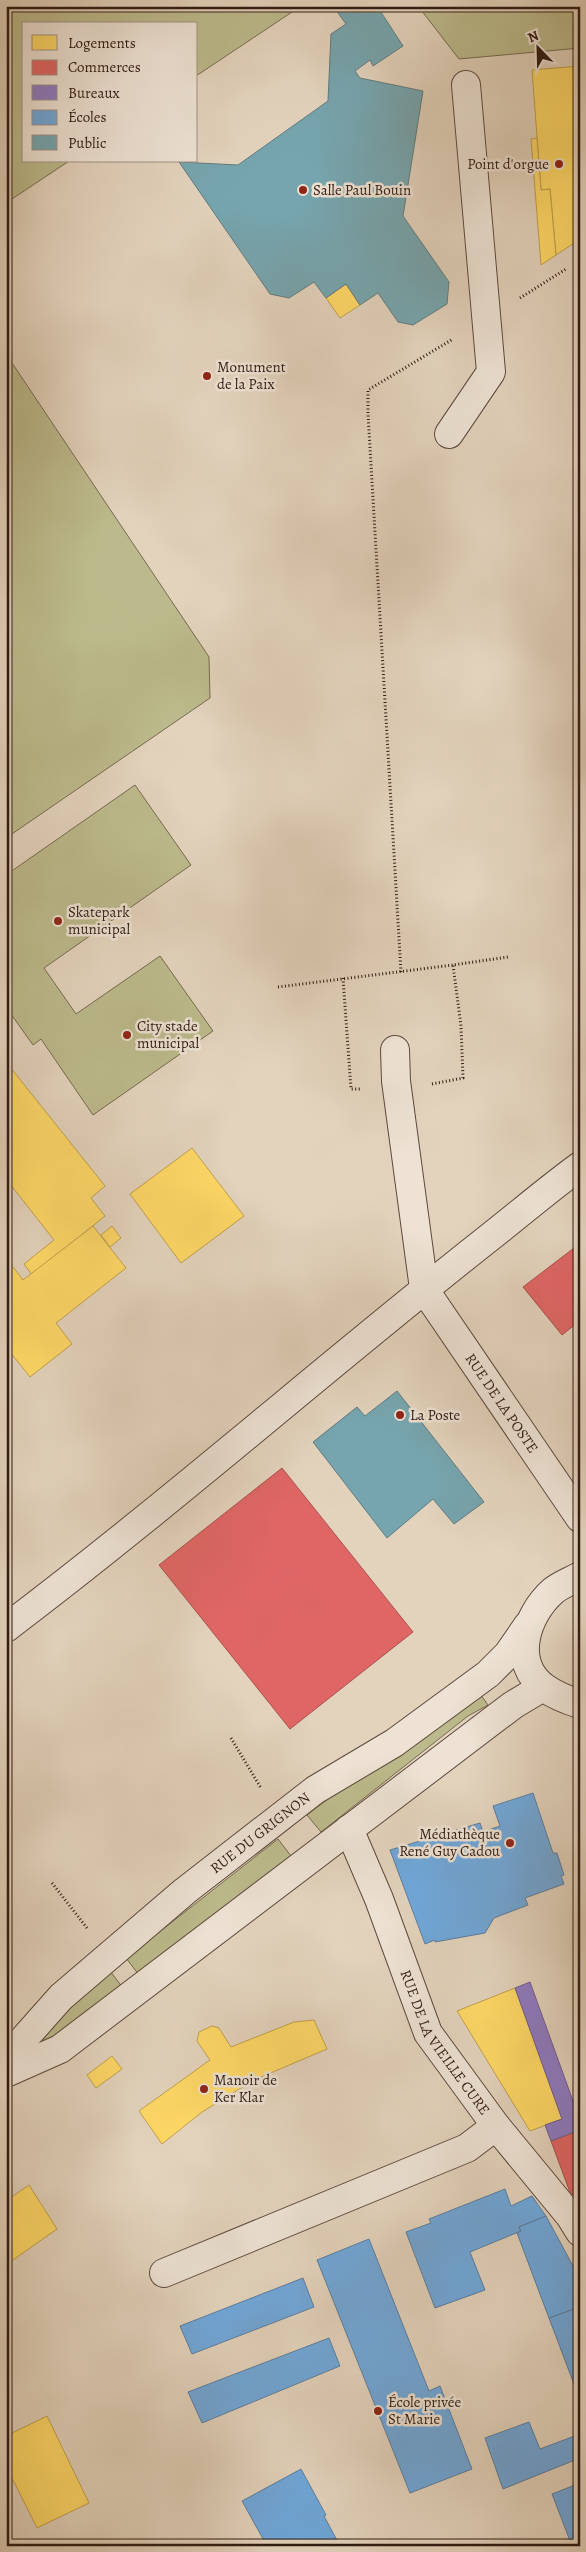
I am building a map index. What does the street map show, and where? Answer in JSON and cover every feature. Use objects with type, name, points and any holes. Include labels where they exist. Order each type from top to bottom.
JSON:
[{"type":"street","points":[[449,434],[491,372],[466,85]]},
{"type":"street","points":[[395,1050],[396,1081],[424,1289]]},
{"type":"street","points":[[6,1628],[155,1513],[424,1289],[536,1198],[580,1166]]},
{"type":"street","name":"RUE DE LA POSTE","points":[[424,1289],[580,1518]]},
{"type":"street","name":"RUE DU GRIGNON","points":[[6,2059],[60,1997],[185,1891],[315,1790],[394,1742],[488,1674],[508,1654],[528,1625],[538,1606],[554,1590],[580,1576]]},
{"type":"street","points":[[528,1625],[525,1654],[532,1674],[544,1687],[562,1698],[580,1704]]},
{"type":"street","points":[[6,2073],[60,2049],[513,1705],[544,1687]]},
{"type":"street","name":"RUE DE LA VIEILLE CURE","points":[[349,1829],[379,1899],[428,2033],[496,2126],[570,2216],[580,2232]]},
{"type":"street","points":[[164,2273],[467,2148],[496,2126]]},
{"type":"path","points":[[402,972],[368,424],[368,390],[566,270]]},
{"type":"path","points":[[278,987],[453,965]]},
{"type":"shaded area","points":[[6,6],[301,6],[198,75],[198,22],[22,22],[22,162],[68,162],[6,203]]},
{"type":"shaded area","points":[[418,6],[580,6],[580,48],[459,59]]},
{"type":"shaded area","points":[[6,354],[209,657],[210,698],[6,838]]},
{"type":"shaded area","name":"Skatepark municipal","points":[[135,785],[191,865],[44,968],[76,1014],[160,956],[213,1031],[93,1115],[41,1039],[33,1045],[6,1007],[6,875]]},
{"type":"shaded area","points":[[475,1687],[488,1705],[468,1716],[321,1832],[307,1815]]},
{"type":"shaded area","points":[[278,1839],[291,1856],[139,1975],[126,1958]]},
{"type":"shaded area","points":[[110,1971],[123,1988],[46,2043],[38,2034]]},
{"type":"building: Logements","name":"Point d'orgue","points":[[580,66],[580,239],[556,255],[550,189],[541,190],[532,70]]},
{"type":"building: Logements","points":[[537,138],[541,190],[550,189],[556,255],[541,265],[531,139]]},
{"type":"building: Logements","points":[[346,284],[360,305],[340,318],[326,298]]},
{"type":"building: Logements","points":[[6,1062],[105,1186],[91,1198],[105,1216],[32,1275],[24,1264],[54,1240],[10,1184],[6,1187]]},
{"type":"building: Logements","points":[[192,1148],[244,1216],[181,1263],[130,1194]]},
{"type":"building: Logements","points":[[93,1226],[126,1268],[56,1323],[72,1344],[30,1377],[6,1347],[6,1272],[13,1267],[23,1280]]},
{"type":"building: Logements","points":[[112,1226],[121,1238],[110,1247],[101,1235]]},
{"type":"building: Logements","points":[[515,1988],[562,2119],[530,2131],[457,2011]]},
{"type":"building: Logements","name":"Manoir de Ker Klar","points":[[314,2020],[327,2049],[254,2080],[202,2112],[162,2144],[139,2111],[210,2060],[197,2041],[199,2032],[212,2026],[219,2028],[231,2047],[294,2022]]},
{"type":"building: Logements","points":[[112,2056],[122,2069],[96,2088],[87,2075]]},
{"type":"building: Logements","points":[[29,2185],[57,2229],[6,2265],[6,2201]]},
{"type":"building: Logements","points":[[47,2416],[89,2503],[37,2528],[6,2466],[6,2436]]},
{"type":"building: Commerces","points":[[574,1248],[580,1255],[580,1326],[577,1323],[562,1335],[523,1287]]},
{"type":"building: Commerces","points":[[282,1468],[413,1632],[290,1729],[159,1565]]},
{"type":"building: Commerces","points":[[580,2130],[580,2192],[571,2195],[551,2141]]},
{"type":"building: Bureaux","points":[[530,1982],[577,2112],[580,2111],[580,2130],[551,2141],[545,2125],[562,2119],[515,1988]]},
{"type":"building: Écoles","points":[[533,1793],[553,1853],[557,1853],[564,1875],[561,1876],[564,1884],[525,1898],[528,1905],[494,1918],[485,1933],[435,1942],[435,1940],[425,1944],[390,1850],[480,1823],[483,1832],[500,1826],[493,1806]]},
{"type":"building: Écoles","points":[[505,2189],[511,2206],[532,2196],[546,2216],[519,2227],[521,2231],[470,2252],[485,2290],[435,2308],[406,2232],[431,2223],[429,2219]]},
{"type":"building: Écoles","points":[[546,2216],[580,2279],[580,2307],[549,2318],[517,2233],[521,2231],[519,2227]]},
{"type":"building: Écoles","points":[[369,2239],[429,2391],[440,2386],[472,2469],[410,2493],[317,2260]]},
{"type":"building: Écoles","points":[[303,2278],[314,2307],[192,2354],[180,2326]]},
{"type":"building: Écoles","points":[[580,2307],[580,2400],[549,2318]]},
{"type":"building: Écoles","points":[[329,2338],[340,2366],[202,2423],[188,2392]]},
{"type":"building: Écoles","points":[[529,2422],[540,2449],[580,2434],[580,2458],[503,2489],[485,2438]]},
{"type":"building: Écoles","points":[[301,2469],[326,2515],[324,2516],[340,2546],[267,2546],[242,2501]]},
{"type":"building: Écoles","points":[[580,2483],[580,2546],[572,2546],[552,2494]]},
{"type":"building: Public","name":"Salle Paul Bouin","points":[[333,6],[377,6],[403,46],[373,66],[370,60],[355,71],[360,78],[423,91],[403,216],[449,282],[447,304],[413,325],[398,322],[378,293],[360,305],[346,284],[326,298],[314,282],[289,298],[270,294],[179,162],[238,165],[328,101],[331,34],[346,24]]},
{"type":"building: Public","points":[[397,1391],[484,1502],[454,1524],[433,1499],[387,1538],[313,1442],[357,1407],[365,1416]]},
{"type":"place","name":"Point d'orgue","points":[[559,164]]},
{"type":"place","name":"Salle Paul Bouin","points":[[303,190]]},
{"type":"place","name":"Monument de la Paix","points":[[207,376]]},
{"type":"place","name":"Skatepark municipal","points":[[58,921]]},
{"type":"place","name":"City stade municipal","points":[[127,1035]]},
{"type":"place","name":"La Poste","points":[[400,1415]]},
{"type":"place","name":"Médiathèque René Guy Cadou","points":[[510,1843]]},
{"type":"place","name":"Manoir de Ker Klar","points":[[204,2089]]},
{"type":"place","name":"École privée St Marie","points":[[378,2411]]}]
